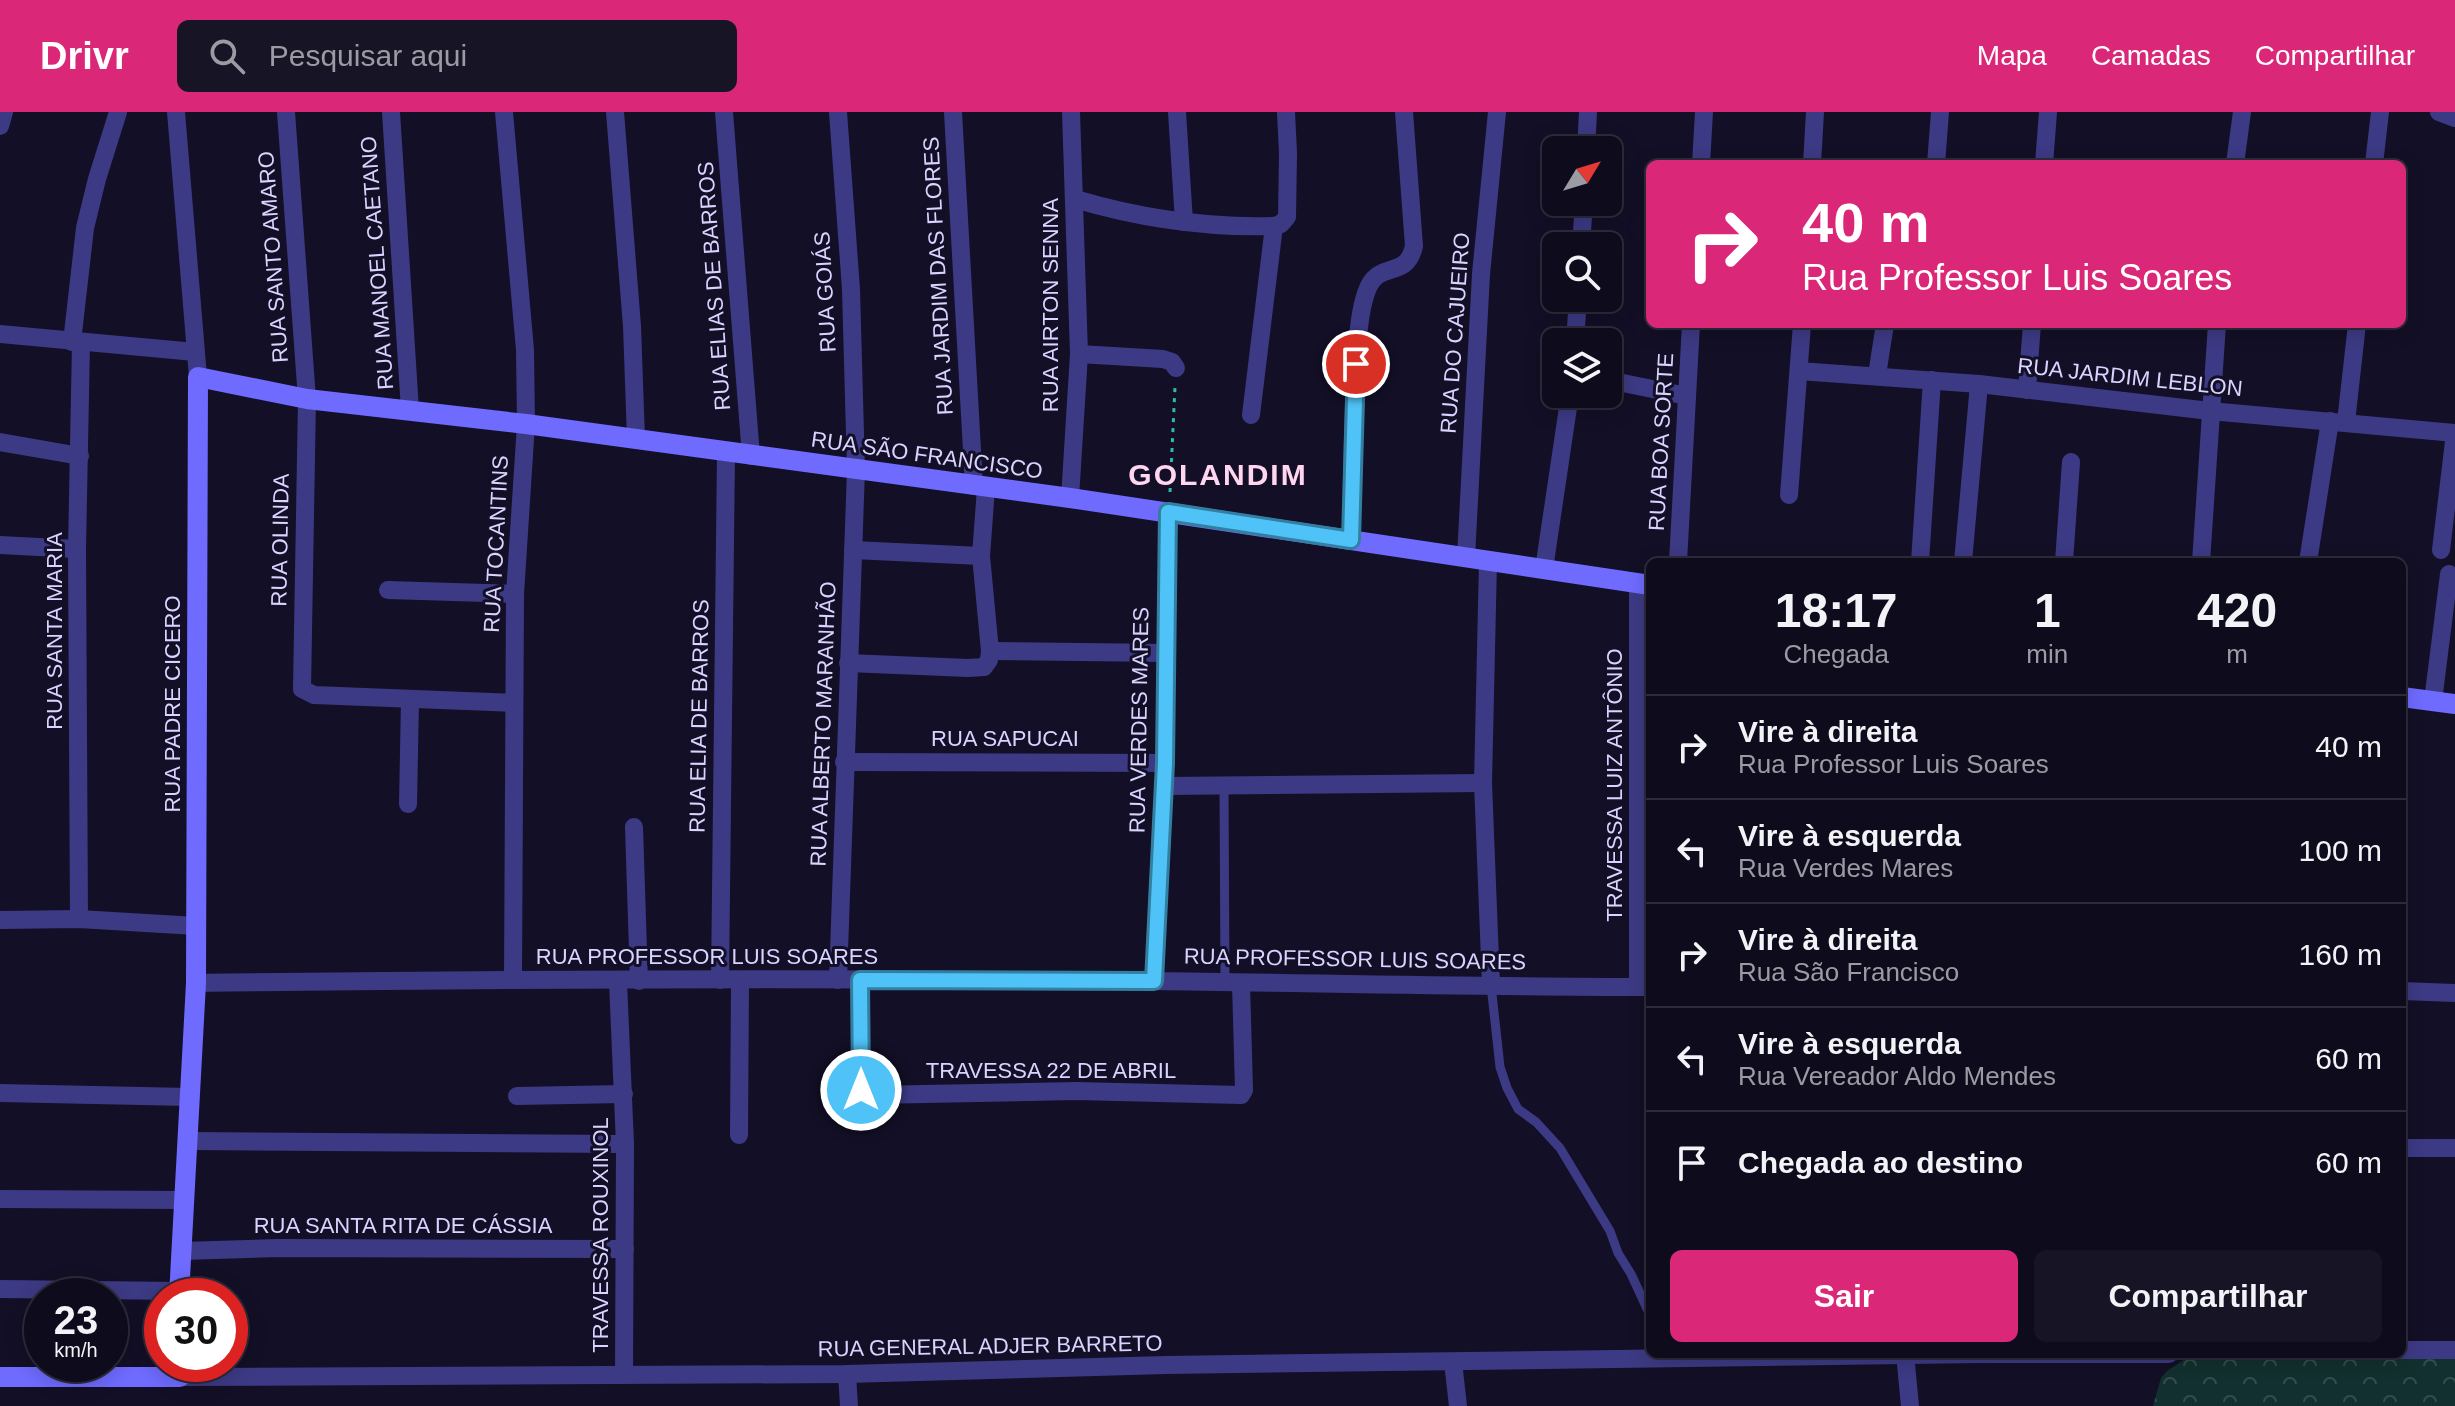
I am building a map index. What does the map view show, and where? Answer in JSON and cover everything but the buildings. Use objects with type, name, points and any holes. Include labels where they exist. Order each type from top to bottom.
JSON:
[{"type":"street","points":[[0,126],[4,112]]},
{"type":"street","name":"RUA SANTA MARIA","points":[[79,919],[77,549],[80,456],[76,343],[85,228],[118,112]]},
{"type":"street","name":"RUA PADRE CICERO","points":[[176,112],[198,377],[196,983],[180,1278]]},
{"type":"street","name":"RUA SANTO AMARO","points":[[286,112],[307,399]]},
{"type":"street","name":"RUA MANOEL CAETANO","points":[[391,112],[410,410]]},
{"type":"street","name":"RUA TOCANTINS","points":[[504,112],[525,350],[526,424],[515,594],[513,979]]},
{"type":"street","points":[[615,112],[632,326],[636,439]]},
{"type":"street","name":"RUA ELIAS DE BARROS","points":[[724,112],[751,456]]},
{"type":"street","name":"RUA GOIÁS","points":[[838,112],[851,289],[856,470]]},
{"type":"street","name":"RUA JARDIM DAS FLORES","points":[[953,112],[980,487],[981,556],[990,651]]},
{"type":"street","name":"RUA AIRTON SENNA","points":[[1070,498],[1079,354],[1071,112]]},
{"type":"street","points":[[1177,112],[1184,222]]},
{"type":"street","points":[[1075,199],[1108,209],[1184,222],[1281,224],[1287,217],[1286,112]]},
{"type":"street","points":[[1351,540],[1354,390],[1363,304],[1374,277],[1383,271],[1405,266],[1414,246],[1404,112]]},
{"type":"street","name":"RUA DO CAJUEIRO","points":[[1466,557],[1481,274],[1497,112]]},
{"type":"street","points":[[1587,136],[1588,112]]},
{"type":"street","points":[[1701,160],[1704,112]]},
{"type":"street","points":[[1812,160],[1815,112]]},
{"type":"street","points":[[1936,160],[1940,112]]},
{"type":"street","points":[[2044,160],[2048,112]]},
{"type":"street","points":[[2236,160],[2242,112]]},
{"type":"street","points":[[2374,160],[2380,112]]},
{"type":"street","points":[[2439,112],[2455,118]]},
{"type":"street","points":[[1251,415],[1274,226]]},
{"type":"street","name":"RUA BOA SORTE","points":[[1678,558],[1691,328]]},
{"type":"street","points":[[1789,495],[1802,328]]},
{"type":"street","points":[[1877,375],[1884,328]]},
{"type":"street","points":[[2027,390],[2032,328]]},
{"type":"street","points":[[2201,558],[2217,328]]},
{"type":"street","points":[[2309,558],[2356,328]]},
{"type":"street","points":[[0,334],[195,352]]},
{"type":"street","points":[[1079,354],[1163,359],[1172,362],[1176,368]]},
{"type":"street","name":"RUA JARDIM LEBLON","points":[[1799,371],[1979,384],[2210,411],[2455,433]]},
{"type":"street","name":"RUA SÃO FRANCISCO","points":[[198,377],[307,399],[526,424],[1070,498],[1644,584]]},
{"type":"street","points":[[1920,558],[1932,380]]},
{"type":"street","points":[[1622,383],[1687,396]]},
{"type":"street","points":[[1963,558],[1979,384]]},
{"type":"street","name":"RUA OLINDA","points":[[307,399],[301,682],[304,691],[314,695],[410,700]]},
{"type":"street","points":[[1544,569],[1568,408]]},
{"type":"street","points":[[2441,550],[2455,433]]},
{"type":"street","points":[[0,442],[80,456]]},
{"type":"street","name":"RUA ELIA DE BARROS","points":[[720,980],[726,453]]},
{"type":"street","points":[[2064,558],[2071,462]]},
{"type":"street","name":"RUA ALBERTO MARANHÃO","points":[[838,980],[856,470]]},
{"type":"street","name":"RUA VERDES MARES","points":[[1154,981],[1165,763],[1168,512]]},
{"type":"street","points":[[0,545],[77,549]]},
{"type":"street","points":[[853,550],[981,556]]},
{"type":"street","points":[[1488,561],[1483,783],[1491,985]]},
{"type":"street","points":[[2433,701],[2449,574]]},
{"type":"street","name":"TRAVESSA LUIZ ANTÔNIO","points":[[1644,584],[1644,987]]},
{"type":"street","points":[[388,590],[515,594]]},
{"type":"street","points":[[848,663],[968,668],[984,667],[990,651],[1165,653]]},
{"type":"street","points":[[2406,698],[2455,704]]},
{"type":"street","points":[[408,804],[410,700],[514,703]]},
{"type":"street","name":"RUA SAPUCAI","points":[[844,762],[1165,763]]},
{"type":"street","points":[[1164,786],[1483,783]]},
{"type":"street","points":[[634,827],[639,981]]},
{"type":"street","points":[[0,920],[79,919],[196,926]]},
{"type":"street","name":"RUA PROFESSOR LUIS SOARES","points":[[196,983],[513,979],[618,982],[1154,981],[1644,987]]},
{"type":"street","name":"TRAVESSA 22 DE ABRIL","points":[[860,980],[861,1090],[871,1095],[1076,1091],[1241,1095],[1244,1090],[1233,983]]},
{"type":"street","points":[[739,1135],[740,981]]},
{"type":"street","name":"TRAVESSA ROUXINOL","points":[[618,982],[625,1144],[624,1375]]},
{"type":"street","points":[[2406,991],[2455,993]]},
{"type":"street","points":[[0,1093],[189,1097]]},
{"type":"street","name":"TRAVESSA ROUXINOL","points":[[517,1096],[624,1094]]},
{"type":"street","points":[[189,1141],[625,1144]]},
{"type":"street","points":[[2406,1148],[2455,1148]]},
{"type":"street","points":[[0,1199],[183,1200]]},
{"type":"street","name":"RUA SANTA RITA DE CÁSSIA","points":[[182,1251],[277,1248],[625,1249]]},
{"type":"street","points":[[0,1289],[144,1293]]},
{"type":"street","points":[[2406,1350],[2455,1350]]},
{"type":"street","name":"RUA GENERAL ADJER BARRETO","points":[[248,1371],[847,1374],[1166,1365],[1646,1358]]},
{"type":"street","points":[[1905,1358],[1910,1406]]},
{"type":"street","points":[[1453,1362],[1458,1406]]},
{"type":"street","name":"RUA GENERAL ADJER BARRETO","points":[[0,1377],[144,1371]]},
{"type":"street","points":[[847,1374],[849,1406]]},
{"type":"lane","points":[[1224,787],[1233,983]]},
{"type":"lane","points":[[1491,985],[1500,1067],[1507,1088],[1518,1109],[1536,1122],[1560,1148],[1610,1231],[1646,1306]]},
{"type":"path","points":[[1168,512],[1176,368]]},
{"type":"green space","points":[[2455,1347],[2455,1406],[2153,1406],[2161,1378],[2187,1358],[2406,1358],[2406,1353]]},
{"type":"district","name":"GOLANDIM","points":[[1218,474]]},
{"type":"route","points":[[861,1090],[860,980],[1154,981],[1165,763],[1168,512],[1351,540],[1356,364]]}]
